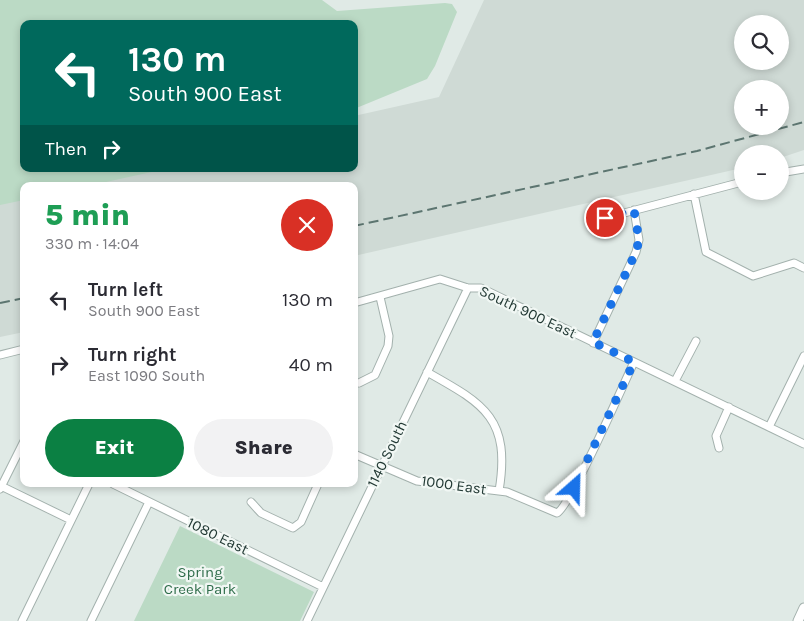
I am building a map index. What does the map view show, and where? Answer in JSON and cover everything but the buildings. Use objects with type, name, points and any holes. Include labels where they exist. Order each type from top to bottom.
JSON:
[{"type":"street","points":[[789,172],[804,169]]},
{"type":"street","points":[[590,222],[734,184]]},
{"type":"street","points":[[694,194],[706,252],[753,276],[794,263],[804,268]]},
{"type":"street","points":[[593,342],[636,252],[639,240],[634,210]]},
{"type":"street","name":"South 900 East","points":[[358,302],[440,278],[468,288],[481,288],[804,444]]},
{"type":"street","name":"1140 South","points":[[307,621],[468,288]]},
{"type":"street","points":[[359,383],[375,375],[388,346],[389,336],[380,297]]},
{"type":"street","points":[[675,382],[696,341]]},
{"type":"street","points":[[0,355],[20,350]]},
{"type":"street","points":[[769,427],[804,356]]},
{"type":"street","name":"1000 East","points":[[358,456],[408,478],[428,483],[500,491],[515,495],[555,513],[563,510],[634,362]]},
{"type":"street","points":[[427,372],[471,397],[487,413],[499,436],[502,457],[500,491]]},
{"type":"street","points":[[719,448],[716,436],[729,407]]},
{"type":"street","points":[[20,448],[1,487],[71,520]]},
{"type":"street","points":[[22,621],[88,487]]},
{"type":"street","name":"1080 East","points":[[121,487],[323,587]]},
{"type":"street","points":[[251,502],[261,513],[293,528],[301,522],[317,487]]},
{"type":"street","points":[[91,621],[149,502]]},
{"type":"street","points":[[798,621],[804,608]]},
{"type":"shaded area","points":[[484,0],[804,0],[804,150],[789,155],[789,145],[734,145],[734,170],[358,255],[358,182],[44,182],[93,172],[358,172],[358,115],[439,97]]},
{"type":"shaded area","points":[[20,188],[20,333],[0,337],[0,192]]},
{"type":"green space","points":[[0,0],[322,0],[337,11],[445,3],[452,4],[457,12],[435,66],[427,79],[358,107],[358,20],[20,20],[20,172],[151,172],[106,182],[20,182],[20,201],[0,205]]},
{"type":"green space","name":"Spring Creek Park","points":[[180,526],[314,592],[300,621],[134,621]]},
{"type":"railway","points":[[358,225],[697,151],[804,122]]},
{"type":"railway","points":[[0,303],[20,299]]},
{"type":"route","points":[[574,488],[634,362],[593,342],[636,252],[639,240],[634,210],[605,218]]}]
